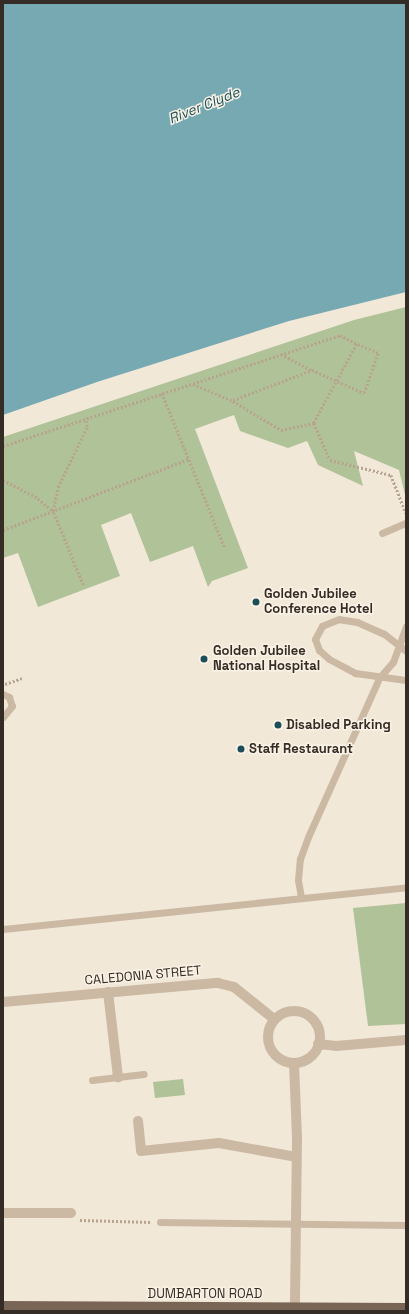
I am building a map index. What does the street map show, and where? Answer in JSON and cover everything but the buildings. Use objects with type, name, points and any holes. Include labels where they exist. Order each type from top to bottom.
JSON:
[{"type":"main road","name":"DUMBARTON ROAD","points":[[3,1306],[246,1309],[406,1308]]},
{"type":"street","name":"CALEDONIA STREET","points":[[3,1002],[218,982],[234,987],[274,1020]]},
{"type":"street","points":[[108,992],[118,1077]]},
{"type":"street","points":[[290,1011],[306,1014],[318,1027],[318,1044],[309,1058],[294,1063],[285,1061],[272,1051],[268,1035],[274,1020],[290,1011]]},
{"type":"street","points":[[318,1044],[336,1046],[406,1040]]},
{"type":"street","points":[[294,1063],[296,1157],[295,1308]]},
{"type":"street","points":[[138,1121],[141,1151],[219,1143],[296,1157]]},
{"type":"street","points":[[3,1213],[71,1213]]},
{"type":"lane","points":[[382,533],[406,523]]},
{"type":"lane","points":[[406,651],[384,634],[357,622],[339,619],[322,626],[315,639],[319,650],[329,659],[355,673],[379,678],[406,680]]},
{"type":"lane","points":[[301,897],[298,880],[300,859],[328,789],[379,678],[393,662],[397,645],[406,626]]},
{"type":"lane","points":[[3,694],[9,697],[12,706],[3,717]]},
{"type":"lane","points":[[3,929],[301,897],[406,888]]},
{"type":"lane","points":[[92,1080],[144,1074]]},
{"type":"lane","points":[[160,1222],[406,1225]]},
{"type":"path","points":[[3,446],[85,418],[281,354],[340,335],[378,353],[364,393],[312,370],[281,354]]},
{"type":"path","points":[[193,383],[233,400],[281,430],[314,423],[357,344]]},
{"type":"path","points":[[233,400],[312,370]]},
{"type":"path","points":[[162,393],[225,548]]},
{"type":"path","points":[[53,511],[58,487],[87,427],[85,418]]},
{"type":"path","points":[[314,423],[330,460],[391,475],[406,514]]},
{"type":"path","points":[[3,530],[189,458]]},
{"type":"path","points":[[3,480],[35,496],[53,511],[83,584]]},
{"type":"path","points":[[3,685],[22,678]]},
{"type":"path","points":[[71,1213],[74,1220],[160,1222]]},
{"type":"green space","points":[[406,307],[406,499],[399,470],[354,451],[363,486],[318,465],[307,441],[288,448],[240,431],[234,415],[195,429],[248,568],[212,581],[208,587],[193,546],[150,562],[131,513],[101,525],[120,576],[38,607],[18,553],[3,558],[3,437],[354,320]]},
{"type":"green space","points":[[406,903],[406,1024],[368,1026],[353,908]]},
{"type":"green space","points":[[183,1079],[185,1095],[155,1098],[153,1082]]},
{"type":"water","name":"River Clyde","points":[[3,3],[406,3],[406,292],[289,321],[97,382],[3,415]]},
{"type":"place","name":"Golden Jubilee Conference Hotel","points":[[256,602]]},
{"type":"place","name":"Golden Jubilee National Hospital","points":[[204,659]]},
{"type":"place","name":"Disabled Parking","points":[[278,725]]},
{"type":"place","name":"Staff Restaurant","points":[[241,749]]}]
